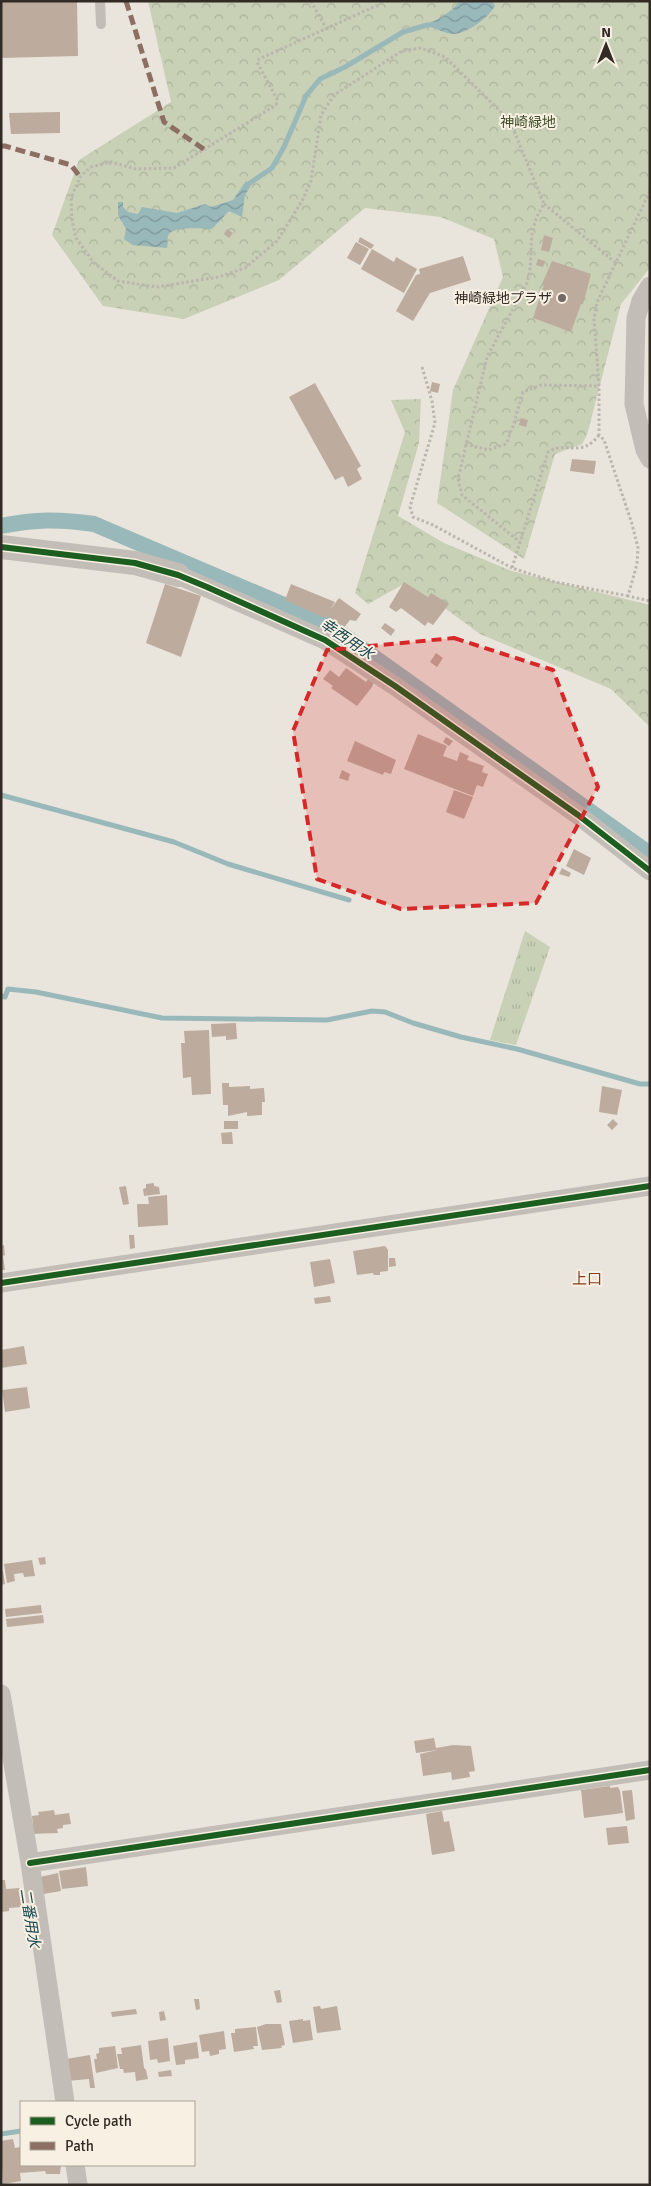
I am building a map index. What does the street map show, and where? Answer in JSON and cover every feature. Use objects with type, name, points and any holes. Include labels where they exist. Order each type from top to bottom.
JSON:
[{"type":"street","points":[[650,286],[641,301],[636,318],[634,404],[645,450],[650,459]]},
{"type":"street","points":[[1,547],[135,563],[178,575],[325,640],[395,686],[578,815],[650,871]]},
{"type":"street","points":[[1,1283],[650,1186]]},
{"type":"street","points":[[1,1694],[30,1863],[65,2101]]},
{"type":"street","points":[[30,1863],[650,1770]]},
{"type":"street","points":[[75,2166],[78,2185]]},
{"type":"lane","points":[[100,1],[101,24]]},
{"type":"path","points":[[311,1],[327,30]]},
{"type":"path","points":[[381,1],[378,5],[327,30],[259,59],[257,62],[277,100],[276,105],[174,168],[136,169],[111,162],[91,167],[80,177],[71,198],[72,220],[76,238],[94,263],[118,281],[157,287],[218,277],[245,268],[276,241],[302,201],[311,181],[321,115],[334,95],[402,51],[420,48],[445,57],[505,116],[514,131],[544,204],[616,263]]},
{"type":"path","points":[[520,542],[462,495],[458,479],[487,358],[527,283],[531,235],[538,213],[544,204]]},
{"type":"path","points":[[422,367],[432,401],[435,423],[410,507],[413,517],[433,525],[512,568],[555,582],[628,596]]},
{"type":"path","points":[[465,444],[488,450],[506,444],[523,392],[532,387],[541,385],[599,386]]},
{"type":"path","points":[[512,568],[548,452],[556,448],[583,448],[588,446],[599,434]]},
{"type":"highlighted area","points":[[454,638],[553,670],[598,787],[536,903],[401,909],[317,879],[293,731],[327,650]]},
{"type":"green space","name":"神崎緑地","points":[[148,1],[650,1],[650,268],[621,304],[587,435],[582,444],[555,454],[524,559],[437,503],[453,390],[503,277],[494,239],[441,217],[365,208],[279,280],[184,319],[103,306],[52,235],[79,160],[171,102]]},
{"type":"green space","points":[[421,399],[419,443],[398,516],[444,543],[512,571],[650,605],[650,727],[611,689],[480,634],[431,598],[402,585],[368,604],[355,593],[405,432],[391,400]]},
{"type":"green space","points":[[525,931],[550,947],[516,1045],[490,1040]]},
{"type":"water","points":[[460,1],[493,1],[495,6],[478,24],[460,33],[449,33],[428,26],[426,23],[445,15]]},
{"type":"water","points":[[246,181],[252,184],[245,195],[242,217],[229,211],[212,229],[188,228],[175,230],[168,236],[167,248],[133,245],[124,239],[126,229],[118,215],[118,202],[123,202],[123,207],[128,212],[138,214],[142,207],[177,213],[205,204],[211,207],[233,200]]},
{"type":"building","points":[[1,1],[77,1],[78,56],[1,58]]},
{"type":"building","points":[[60,112],[60,133],[11,134],[9,113]]},
{"type":"building","points":[[227,229],[233,233],[229,238],[224,234]]},
{"type":"building","points":[[544,235],[553,238],[549,252],[541,250]]},
{"type":"building","points":[[360,237],[374,245],[371,249],[358,242]]},
{"type":"building","points":[[356,242],[369,249],[360,265],[347,258]]},
{"type":"building","points":[[372,249],[394,262],[396,257],[417,269],[404,293],[361,269]]},
{"type":"building","points":[[463,256],[471,280],[430,293],[413,321],[396,311],[416,275],[420,274],[419,269]]},
{"type":"building","points":[[538,259],[545,261],[543,267],[536,265]]},
{"type":"building","name":"神崎緑地プラザ","points":[[552,261],[591,274],[583,304],[581,304],[571,332],[533,318],[544,285],[542,284]]},
{"type":"building","points":[[432,382],[440,384],[438,393],[430,391]]},
{"type":"building","points":[[315,383],[361,466],[357,469],[362,479],[348,487],[343,476],[335,480],[289,397]]},
{"type":"building","points":[[521,418],[528,420],[526,427],[519,425]]},
{"type":"building","points":[[572,459],[596,461],[594,474],[570,471]]},
{"type":"building","points":[[404,582],[428,597],[431,593],[449,604],[433,625],[428,622],[425,626],[401,608],[396,612],[389,607]]},
{"type":"building","points":[[165,584],[201,596],[181,657],[146,643]]},
{"type":"building","points":[[291,584],[335,602],[330,610],[339,598],[361,614],[356,621],[350,620],[343,629],[326,615],[325,618],[285,600]]},
{"type":"building","points":[[385,623],[395,630],[391,636],[381,628]]},
{"type":"building","points":[[436,653],[443,658],[437,667],[430,662]]},
{"type":"building","points":[[346,668],[366,682],[369,678],[374,682],[357,706],[331,688],[333,686],[323,679],[330,670],[339,677]]},
{"type":"building","points":[[418,734],[447,746],[443,756],[457,761],[460,752],[469,756],[467,760],[484,766],[482,772],[488,774],[483,787],[477,785],[473,796],[404,769]]},
{"type":"building","points":[[446,737],[453,741],[449,746],[443,742]]},
{"type":"building","points":[[355,741],[396,760],[391,774],[384,772],[383,775],[347,761]]},
{"type":"building","points":[[342,770],[350,774],[348,781],[339,778]]},
{"type":"building","points":[[454,790],[473,797],[464,819],[446,812]]},
{"type":"building","points":[[574,849],[591,858],[584,875],[566,866]]},
{"type":"building","points":[[562,868],[571,873],[569,877],[559,874]]},
{"type":"building","points":[[236,1023],[237,1039],[226,1040],[226,1036],[212,1037],[211,1024]]},
{"type":"building","points":[[209,1030],[211,1094],[192,1095],[191,1077],[183,1078],[181,1043],[185,1043],[184,1031]]},
{"type":"building","points":[[222,1083],[229,1083],[229,1087],[250,1086],[250,1089],[264,1088],[265,1102],[262,1102],[262,1115],[247,1116],[247,1112],[228,1116],[228,1105],[223,1105]]},
{"type":"building","points":[[602,1086],[622,1090],[617,1115],[599,1112]]},
{"type":"building","points":[[613,1119],[618,1124],[612,1130],[607,1125]]},
{"type":"building","points":[[224,1121],[238,1121],[238,1129],[224,1129]]},
{"type":"building","points":[[232,1132],[233,1144],[222,1144],[221,1133]]},
{"type":"building","points":[[154,1183],[154,1186],[159,1187],[160,1194],[144,1196],[143,1189],[146,1188],[146,1184]]},
{"type":"building","points":[[126,1186],[129,1204],[123,1205],[119,1187]]},
{"type":"building","points":[[167,1195],[168,1225],[138,1227],[137,1204],[149,1204],[148,1197]]},
{"type":"building","points":[[129,1235],[134,1235],[135,1248],[130,1249]]},
{"type":"building","points":[[4,1245],[5,1270],[1,1270],[1,1246]]},
{"type":"building","points":[[385,1246],[388,1250],[388,1271],[380,1272],[380,1275],[374,1275],[373,1273],[357,1275],[353,1251]]},
{"type":"building","points":[[389,1258],[395,1258],[396,1266],[389,1267]]},
{"type":"building","points":[[330,1259],[335,1283],[314,1287],[310,1262]]},
{"type":"building","points":[[330,1296],[331,1302],[315,1304],[314,1298]]},
{"type":"building","points":[[24,1346],[27,1364],[1,1368],[1,1350]]},
{"type":"building","points":[[27,1387],[30,1408],[5,1412],[2,1390]]},
{"type":"building","points":[[45,1557],[46,1564],[40,1565],[38,1558]]},
{"type":"building","points":[[32,1560],[35,1576],[24,1577],[23,1573],[14,1574],[15,1581],[7,1583],[4,1564]]},
{"type":"building","points":[[1,1571],[3,1571],[5,1584],[1,1585]]},
{"type":"building","points":[[41,1605],[42,1613],[6,1617],[5,1609]]},
{"type":"building","points":[[43,1615],[44,1623],[7,1627],[6,1619]]},
{"type":"building","points":[[434,1738],[436,1748],[453,1745],[471,1746],[475,1771],[469,1772],[470,1777],[452,1780],[451,1772],[423,1776],[420,1754],[437,1750],[416,1753],[414,1741]]},
{"type":"building","points":[[610,1786],[610,1788],[618,1787],[620,1791],[623,1813],[584,1818],[581,1790]]},
{"type":"building","points":[[632,1790],[635,1819],[626,1821],[622,1791]]},
{"type":"building","points":[[54,1810],[55,1815],[69,1813],[71,1824],[63,1825],[63,1828],[57,1829],[58,1833],[30,1834],[29,1825],[33,1825],[32,1816],[39,1815],[38,1812]]},
{"type":"building","points":[[442,1811],[444,1822],[449,1821],[455,1851],[432,1855],[426,1814]]},
{"type":"building","points":[[627,1826],[629,1843],[608,1845],[606,1828]]},
{"type":"building","points":[[86,1867],[88,1886],[62,1889],[59,1871]]},
{"type":"building","points":[[58,1873],[61,1891],[43,1894],[40,1877]]},
{"type":"building","points":[[1,1880],[5,1880],[6,1889],[20,1888],[22,1907],[9,1908],[9,1911],[1,1912]]},
{"type":"building","points":[[280,1990],[282,2002],[277,2003],[274,1991]]},
{"type":"building","points":[[194,1999],[199,1999],[200,2009],[196,2010]]},
{"type":"building","points":[[320,2006],[321,2009],[337,2006],[341,2030],[317,2033],[313,2007]]},
{"type":"building","points":[[136,2009],[137,2014],[112,2017],[111,2012]]},
{"type":"building","points":[[164,2011],[166,2020],[160,2021],[159,2012]]},
{"type":"building","points":[[303,2019],[303,2021],[310,2020],[313,2040],[293,2043],[289,2021]]},
{"type":"building","points":[[266,2024],[281,2024],[285,2045],[281,2046],[282,2048],[262,2050],[257,2027]]},
{"type":"building","points":[[256,2027],[258,2046],[253,2046],[254,2049],[234,2052],[231,2033],[235,2033],[235,2029]]},
{"type":"building","points":[[224,2031],[226,2049],[219,2050],[219,2054],[210,2056],[209,2051],[202,2052],[199,2035]]},
{"type":"building","points":[[168,2038],[170,2061],[158,2063],[157,2059],[150,2060],[148,2041]]},
{"type":"building","points":[[197,2042],[199,2058],[185,2060],[185,2064],[176,2065],[173,2046]]},
{"type":"building","points":[[141,2045],[144,2068],[148,2079],[136,2081],[135,2072],[124,2073],[123,2069],[120,2069],[117,2054],[122,2054],[121,2048]]},
{"type":"building","points":[[115,2046],[118,2068],[96,2073],[94,2059],[97,2059],[96,2054],[99,2053],[99,2048]]},
{"type":"building","points":[[90,2055],[95,2088],[90,2088],[89,2079],[67,2081],[66,2059]]},
{"type":"building","points":[[171,2070],[172,2076],[159,2077],[158,2072]]},
{"type":"building","points":[[13,2139],[15,2148],[20,2147],[20,2166],[61,2166],[60,2174],[46,2174],[45,2171],[20,2173],[21,2181],[3,2184],[1,2141]]},
{"type":"waterway","points":[[250,183],[272,168],[284,147],[306,96],[320,79],[345,67],[403,32],[427,25]]},
{"type":"waterway","name":"幸西用水","points":[[1,526],[48,520],[94,524],[326,623],[650,854]]},
{"type":"waterway","points":[[1,795],[174,842],[228,864],[349,900]]},
{"type":"waterway","points":[[1,996],[5,997],[8,989],[36,992],[162,1018],[327,1020],[372,1011],[385,1012],[413,1023],[461,1037],[517,1049],[640,1084],[650,1084]]},
{"type":"waterway","points":[[1,2134],[20,2131]]},
{"type":"marked path","points":[[126,1],[164,122],[205,150]]},
{"type":"marked path","points":[[1,146],[71,165],[80,177]]},
{"type":"cycle path","points":[[1,547],[135,563],[178,575],[325,640],[395,686],[578,815],[650,871]]},
{"type":"cycle path","points":[[1,1283],[650,1186]]},
{"type":"cycle path","points":[[30,1863],[650,1770]]},
{"type":"place","name":"神崎緑地プラザ","points":[[562,298]]},
{"type":"district","name":"上口","points":[[587,1279]]},
{"type":"water label","name":"二番用水","points":[[30,1918]]}]
